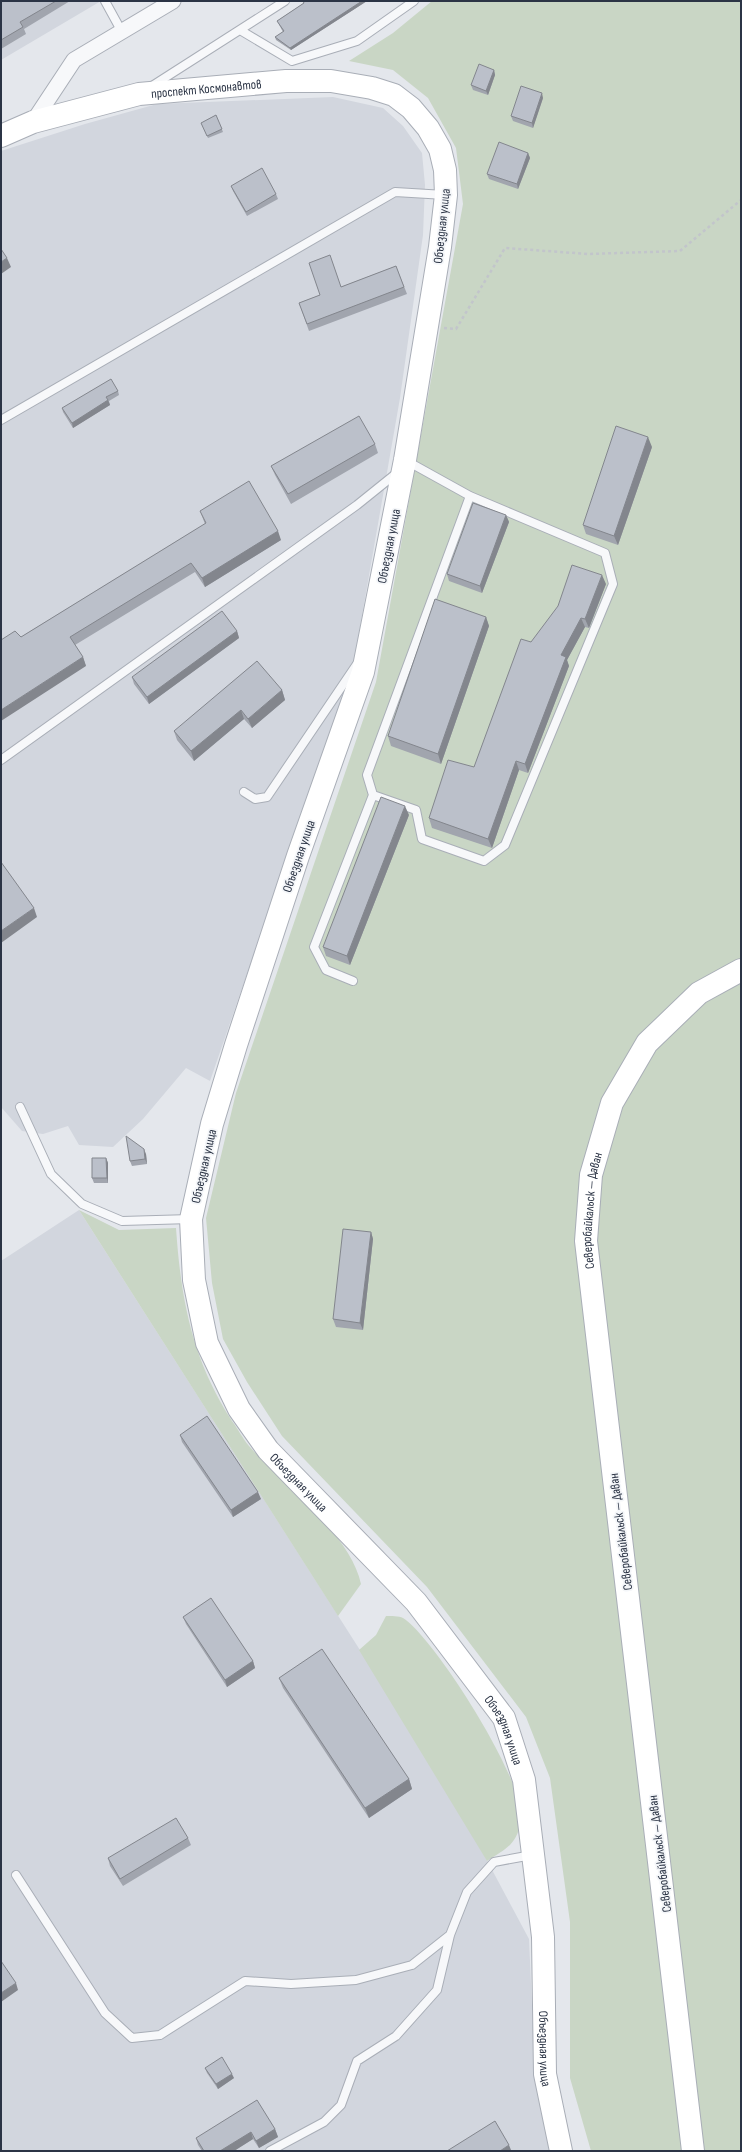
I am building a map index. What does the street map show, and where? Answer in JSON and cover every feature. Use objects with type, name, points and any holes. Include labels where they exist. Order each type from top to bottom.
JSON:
[{"type":"street","points":[[33,122],[74,60],[173,1]]},
{"type":"street","name":"проспект Космонавтов","points":[[1,136],[33,122],[139,94],[286,81],[332,81],[372,88],[394,95],[411,108]]},
{"type":"street","name":"Объездная улица","points":[[411,108],[428,128],[440,149],[445,170],[446,196],[440,247],[404,464],[363,672],[298,856],[236,1045],[212,1124],[192,1219],[194,1280],[207,1344],[239,1409],[268,1450],[416,1602],[504,1718],[524,1780],[543,1937],[545,2074],[561,2151]]},
{"type":"street","name":"Северобайкальск — Даван","points":[[693,2151],[586,1241],[591,1175],[612,1103],[647,1043],[699,993],[741,970]]},
{"type":"lane","points":[[105,1],[122,32]]},
{"type":"lane","points":[[139,94],[285,1]]},
{"type":"lane","points":[[240,30],[292,61],[357,41],[414,1]]},
{"type":"lane","points":[[1,420],[395,192],[446,196]]},
{"type":"lane","points":[[1,760],[351,509],[404,464],[470,496],[605,553],[613,584],[505,845],[484,861],[422,839],[416,810],[373,795]]},
{"type":"lane","points":[[353,980],[326,970],[314,947],[373,795],[367,775],[470,496]]},
{"type":"lane","points":[[244,792],[255,799],[268,797],[368,648]]},
{"type":"lane","points":[[20,1107],[52,1174],[82,1204],[122,1221],[192,1219]]},
{"type":"lane","points":[[270,2151],[324,2122],[341,2105],[357,2061],[396,2036],[437,1990],[450,1935],[467,1892],[494,1862],[533,1855]]},
{"type":"lane","points":[[16,1875],[105,2012],[132,2038],[160,2035],[245,1981],[291,1984],[356,1980],[412,1965],[450,1935]]},
{"type":"path","points":[[427,326],[456,329],[505,248],[588,254],[680,251],[741,200]]},
{"type":"shaded area","points":[[1,1],[101,1],[1,60]]},
{"type":"shaded area","points":[[333,97],[383,108],[403,126],[422,153],[425,185],[423,235],[400,398],[353,667],[210,1081],[186,1068],[143,1119],[113,1147],[79,1145],[68,1126],[43,1134],[22,1131],[1,1107],[1,151],[85,124],[157,104]]},
{"type":"shaded area","points":[[79,1210],[450,1791],[529,1939],[535,2074],[550,2151],[1,2151],[1,1261]]},
{"type":"green space","points":[[432,1],[741,1],[741,2151],[591,2151],[570,2078],[570,1922],[550,1778],[526,1717],[427,1587],[282,1436],[247,1382],[223,1339],[212,1283],[206,1218],[236,1093],[376,682],[463,204],[456,148],[428,98],[393,70],[349,61],[393,33]]},
{"type":"green space","points":[[79,1210],[119,1230],[176,1228],[185,1304],[198,1352],[218,1398],[249,1446],[314,1510],[330,1528],[344,1546],[354,1565],[361,1584],[338,1616]]},
{"type":"green space","points":[[386,1616],[397,1616],[403,1618],[417,1631],[436,1653],[477,1714],[511,1778],[520,1804],[521,1822],[519,1830],[509,1846],[487,1861],[359,1650],[376,1635]]},
{"type":"building","points":[[2,1],[56,1],[20,22],[23,27],[1,40]]},
{"type":"building","points":[[303,1],[362,1],[290,48],[275,37],[284,31],[277,21],[304,3]]},
{"type":"building","points":[[479,64],[494,70],[486,91],[471,85]]},
{"type":"building","points":[[521,86],[542,93],[532,123],[511,116]]},
{"type":"building","points":[[216,115],[222,129],[207,136],[201,123]]},
{"type":"building","points":[[499,142],[528,153],[517,184],[487,174]]},
{"type":"building","points":[[262,168],[276,194],[246,212],[231,186]]},
{"type":"building","points":[[1,249],[7,258],[1,262]]},
{"type":"building","points":[[330,255],[341,287],[396,266],[404,287],[307,324],[299,303],[320,295],[309,263]]},
{"type":"building","points":[[111,379],[118,391],[106,397],[108,400],[72,423],[62,408]]},
{"type":"building","points":[[359,416],[375,444],[288,494],[271,466]]},
{"type":"building","points":[[616,426],[648,437],[614,536],[583,525]]},
{"type":"building","points":[[249,481],[278,531],[202,578],[191,563],[70,637],[83,657],[1,710],[1,640],[15,631],[21,637],[206,523],[200,511]]},
{"type":"building","points":[[473,503],[506,515],[480,586],[447,574]]},
{"type":"building","points":[[572,565],[602,575],[585,619],[581,618],[561,655],[566,657],[525,764],[516,761],[488,839],[429,818],[448,760],[474,767],[521,639],[531,642],[558,606]]},
{"type":"building","points":[[435,599],[486,617],[438,754],[388,736]]},
{"type":"building","points":[[222,611],[237,631],[147,697],[132,677]]},
{"type":"building","points":[[257,661],[282,690],[248,719],[241,710],[191,751],[174,731]]},
{"type":"building","points":[[381,797],[405,806],[347,956],[323,947]]},
{"type":"building","points":[[1,862],[34,908],[1,931]]},
{"type":"building","points":[[126,1136],[144,1149],[145,1159],[130,1161]]},
{"type":"building","points":[[92,1158],[106,1158],[107,1178],[92,1178]]},
{"type":"building","points":[[343,1229],[371,1232],[360,1323],[333,1319]]},
{"type":"building","points":[[207,1416],[258,1492],[231,1510],[180,1435]]},
{"type":"building","points":[[211,1598],[253,1661],[225,1680],[183,1617]]},
{"type":"building","points":[[322,1649],[409,1779],[365,1808],[279,1678]]},
{"type":"building","points":[[176,1818],[188,1838],[120,1879],[108,1858]]},
{"type":"building","points":[[1,1961],[16,1983],[1,1993]]},
{"type":"building","points":[[222,2057],[232,2074],[216,2084],[205,2068]]},
{"type":"building","points":[[257,2100],[275,2129],[256,2141],[251,2132],[220,2151],[204,2151],[196,2138]]},
{"type":"building","points":[[495,2121],[509,2145],[500,2151],[447,2151]]}]
